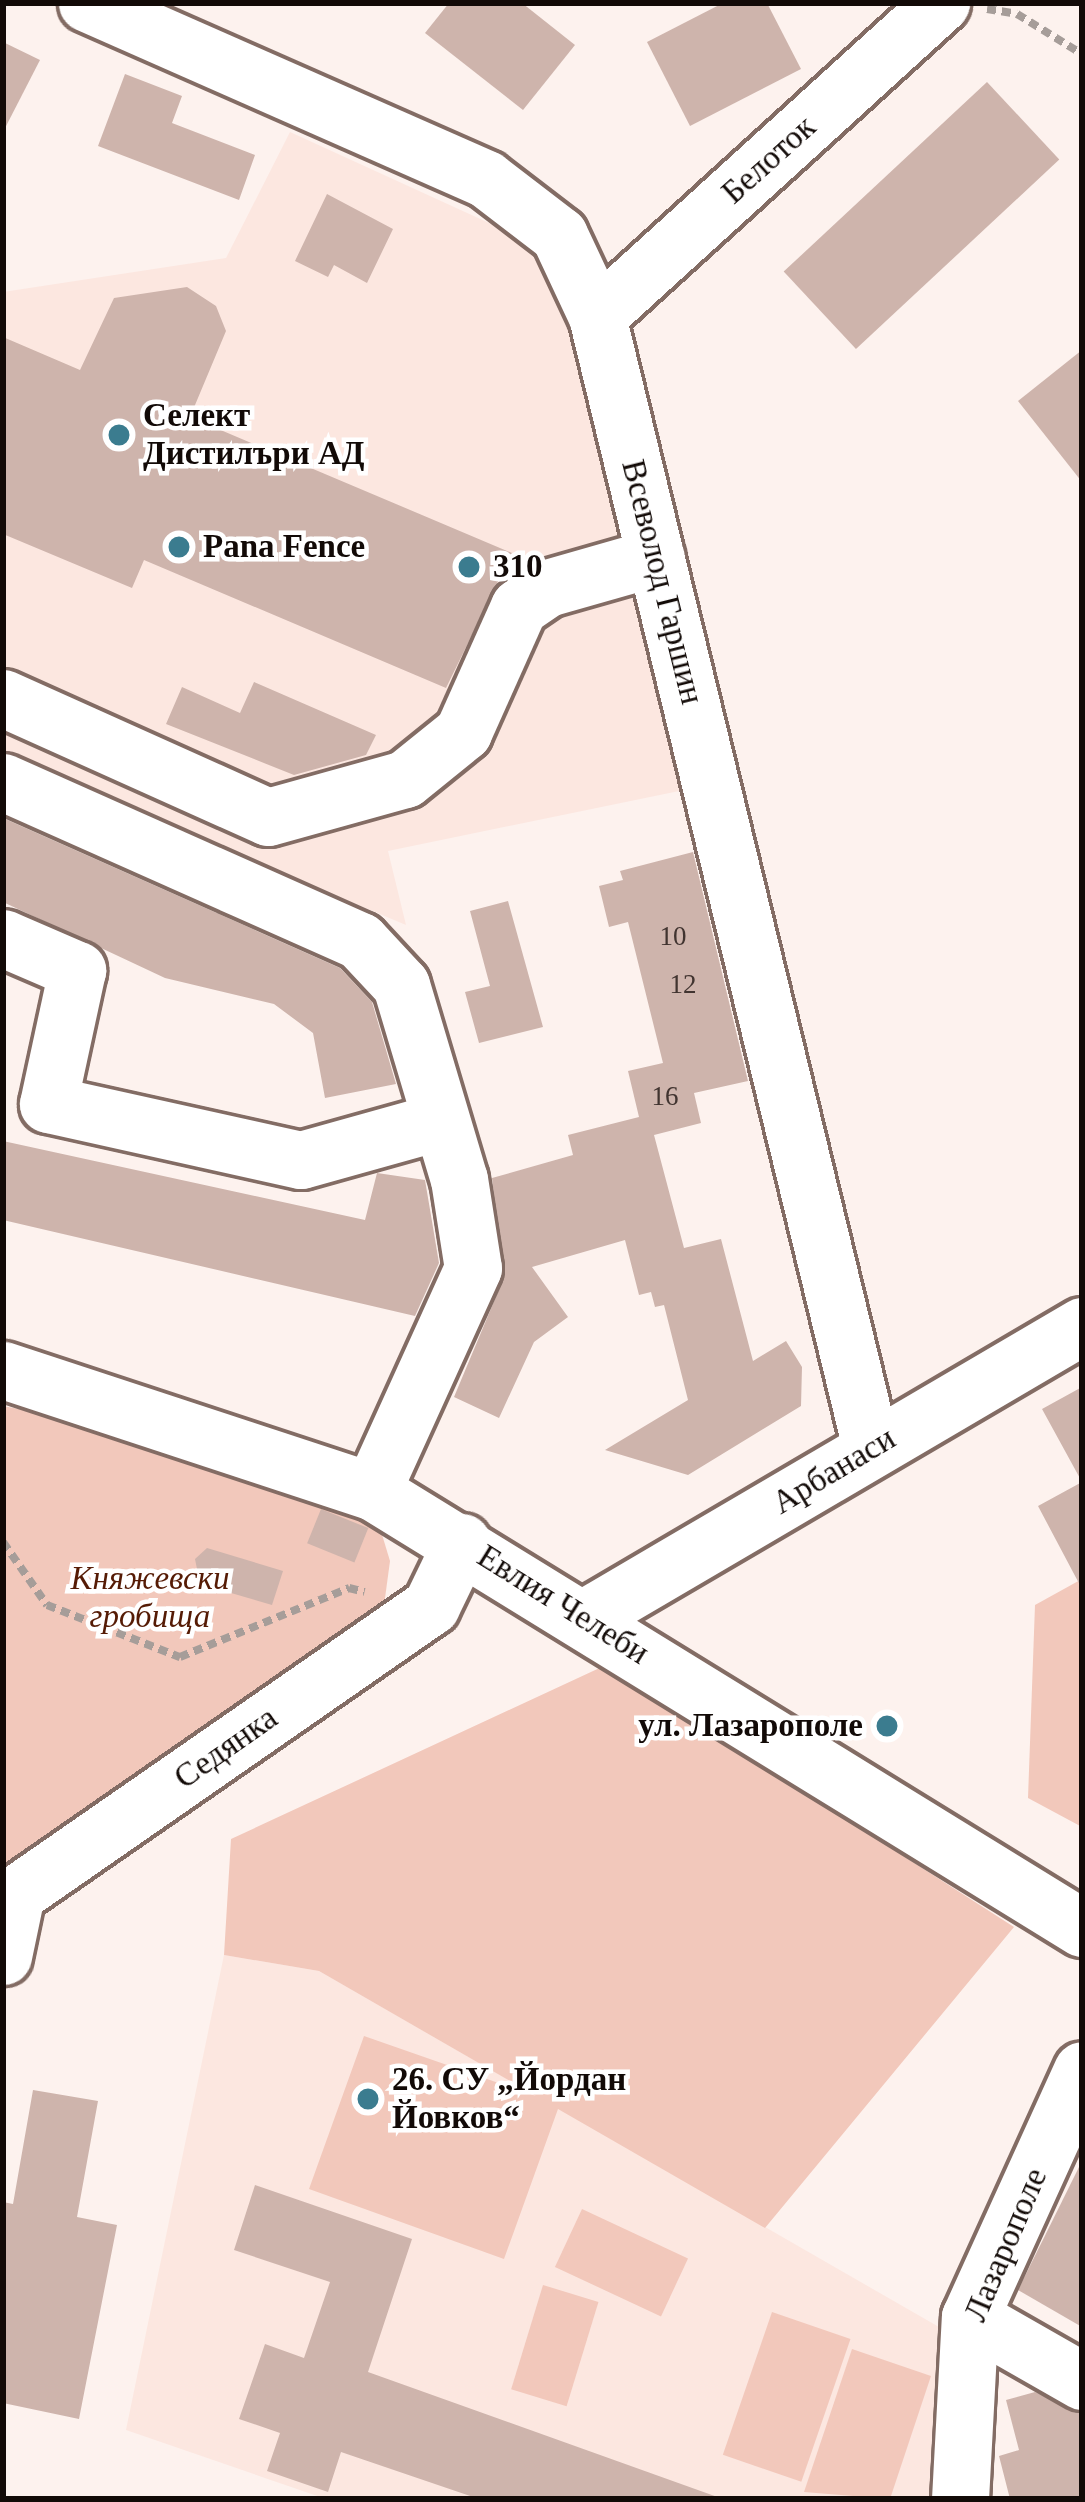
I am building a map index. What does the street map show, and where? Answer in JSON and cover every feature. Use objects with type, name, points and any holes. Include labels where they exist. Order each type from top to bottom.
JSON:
[{"type":"street","name":"Всеволод Гаршин","points":[[87,3],[487,179],[559,235],[597,316],[872,1448]]},
{"type":"street","name":"Белоток","points":[[597,316],[956,5]]},
{"type":"street","points":[[3,698],[268,817],[406,779],[464,732],[520,607],[547,588],[656,557]]},
{"type":"street","points":[[3,782],[360,941],[401,985],[441,1121],[473,1268],[372,1491]]},
{"type":"street","points":[[3,938],[77,970],[48,1104],[302,1160],[441,1121]]},
{"type":"street","name":"Арбанаси","points":[[586,1617],[1082,1326]]},
{"type":"street","name":"Евлия Челеби","points":[[3,1370],[372,1491],[586,1617],[1082,1928]]},
{"type":"street","name":"Седянка","points":[[3,1956],[10,1893],[431,1606],[462,1543]]},
{"type":"street","name":"Лазарополе","points":[[960,2499],[970,2318],[1082,2070]]},
{"type":"street","points":[[970,2318],[1082,2380]]},
{"type":"path","points":[[956,5],[1016,14],[1082,54]]},
{"type":"path","points":[[3,1542],[47,1605],[180,1657],[349,1588],[431,1606]]},
{"type":"shaded area","points":[[290,132],[500,228],[543,261],[574,334],[684,790],[388,851],[406,925],[3,756],[3,292],[226,258]]},
{"type":"shaded area","name":"26. СУ „Йордан Йовков“","points":[[224,1955],[319,1971],[946,2331],[934,2499],[326,2499],[126,2430]]},
{"type":"green space","name":"Княжевски гробища","points":[[3,1406],[87,1422],[377,1518],[390,1561],[383,1613],[14,1869],[3,1867]]},
{"type":"green space","points":[[1082,1579],[1082,1827],[1028,1798],[1035,1605]]},
{"type":"green space","points":[[606,1665],[1014,1927],[765,2228],[558,2109],[504,2259],[309,2189],[364,2036],[536,2096],[319,1971],[224,1955],[231,1839]]},
{"type":"green space","points":[[582,2209],[688,2258],[661,2316],[555,2267]]},
{"type":"green space","points":[[543,2285],[598,2302],[567,2406],[511,2389]]},
{"type":"green space","points":[[772,2312],[850,2339],[801,2482],[723,2455]]},
{"type":"green space","points":[[852,2349],[931,2376],[890,2499],[804,2492]]},
{"type":"building","points":[[449,3],[522,3],[575,45],[523,110],[425,33]]},
{"type":"building","points":[[723,3],[767,3],[801,69],[690,126],[647,42]]},
{"type":"building","points":[[3,42],[40,60],[3,132]]},
{"type":"building","points":[[125,74],[182,96],[172,123],[255,155],[239,200],[98,146]]},
{"type":"building","points":[[987,82],[1059,160],[856,349],[784,272]]},
{"type":"building","points":[[327,194],[393,229],[367,283],[334,265],[328,277],[295,261]]},
{"type":"building","name":"Селект Дистилъри АД","points":[[187,287],[216,306],[226,331],[190,417],[512,553],[446,688],[144,560],[132,588],[3,534],[3,337],[80,370],[114,298]]},
{"type":"building","points":[[1082,350],[1082,482],[1018,401]]},
{"type":"building","points":[[254,682],[376,735],[366,755],[294,775],[166,724],[182,687],[240,713]]},
{"type":"building","points":[[3,818],[340,968],[372,1002],[396,1084],[325,1098],[313,1033],[274,1004],[165,978],[3,902]]},
{"type":"building","points":[[693,852],[748,1081],[694,1093],[701,1123],[654,1135],[684,1248],[721,1239],[753,1361],[786,1341],[802,1367],[801,1406],[688,1475],[605,1450],[688,1400],[664,1305],[655,1307],[651,1292],[639,1295],[625,1240],[532,1267],[568,1317],[534,1342],[499,1418],[454,1397],[503,1280],[492,1178],[573,1155],[568,1135],[639,1117],[628,1071],[663,1063],[628,922],[609,927],[599,886],[623,880],[620,871]]},
{"type":"building","points":[[508,901],[543,1027],[479,1043],[465,992],[490,986],[470,911]]},
{"type":"building","points":[[3,1141],[365,1220],[377,1173],[425,1180],[439,1263],[415,1316],[3,1220]]},
{"type":"building","points":[[1082,1387],[1082,1482],[1042,1409]]},
{"type":"building","points":[[1082,1482],[1082,1589],[1038,1506]]},
{"type":"building","points":[[321,1509],[368,1528],[354,1562],[307,1543]]},
{"type":"building","points":[[207,1548],[283,1571],[272,1605],[200,1584],[195,1559]]},
{"type":"building","points":[[33,2090],[98,2101],[77,2217],[117,2225],[79,2419],[3,2403],[3,2202],[13,2204]]},
{"type":"building","points":[[1082,2161],[1082,2327],[1018,2290]]},
{"type":"building","points":[[255,2185],[412,2239],[368,2372],[723,2499],[479,2499],[341,2452],[328,2492],[267,2471],[280,2433],[239,2419],[265,2344],[304,2358],[330,2282],[234,2250]]},
{"type":"building","points":[[1035,2392],[1082,2414],[1082,2499],[1010,2499],[999,2456],[1019,2450],[1006,2400]]},
{"type":"place","name":"Селект Дистилъри АД","points":[[119,435]]},
{"type":"place","name":"Pana Fence","points":[[179,547]]},
{"type":"place","name":"310","points":[[469,567]]},
{"type":"place","name":"ул. Лазарополе","points":[[887,1726]]},
{"type":"place","name":"26. СУ „Йордан Йовков“","points":[[368,2099]]}]
